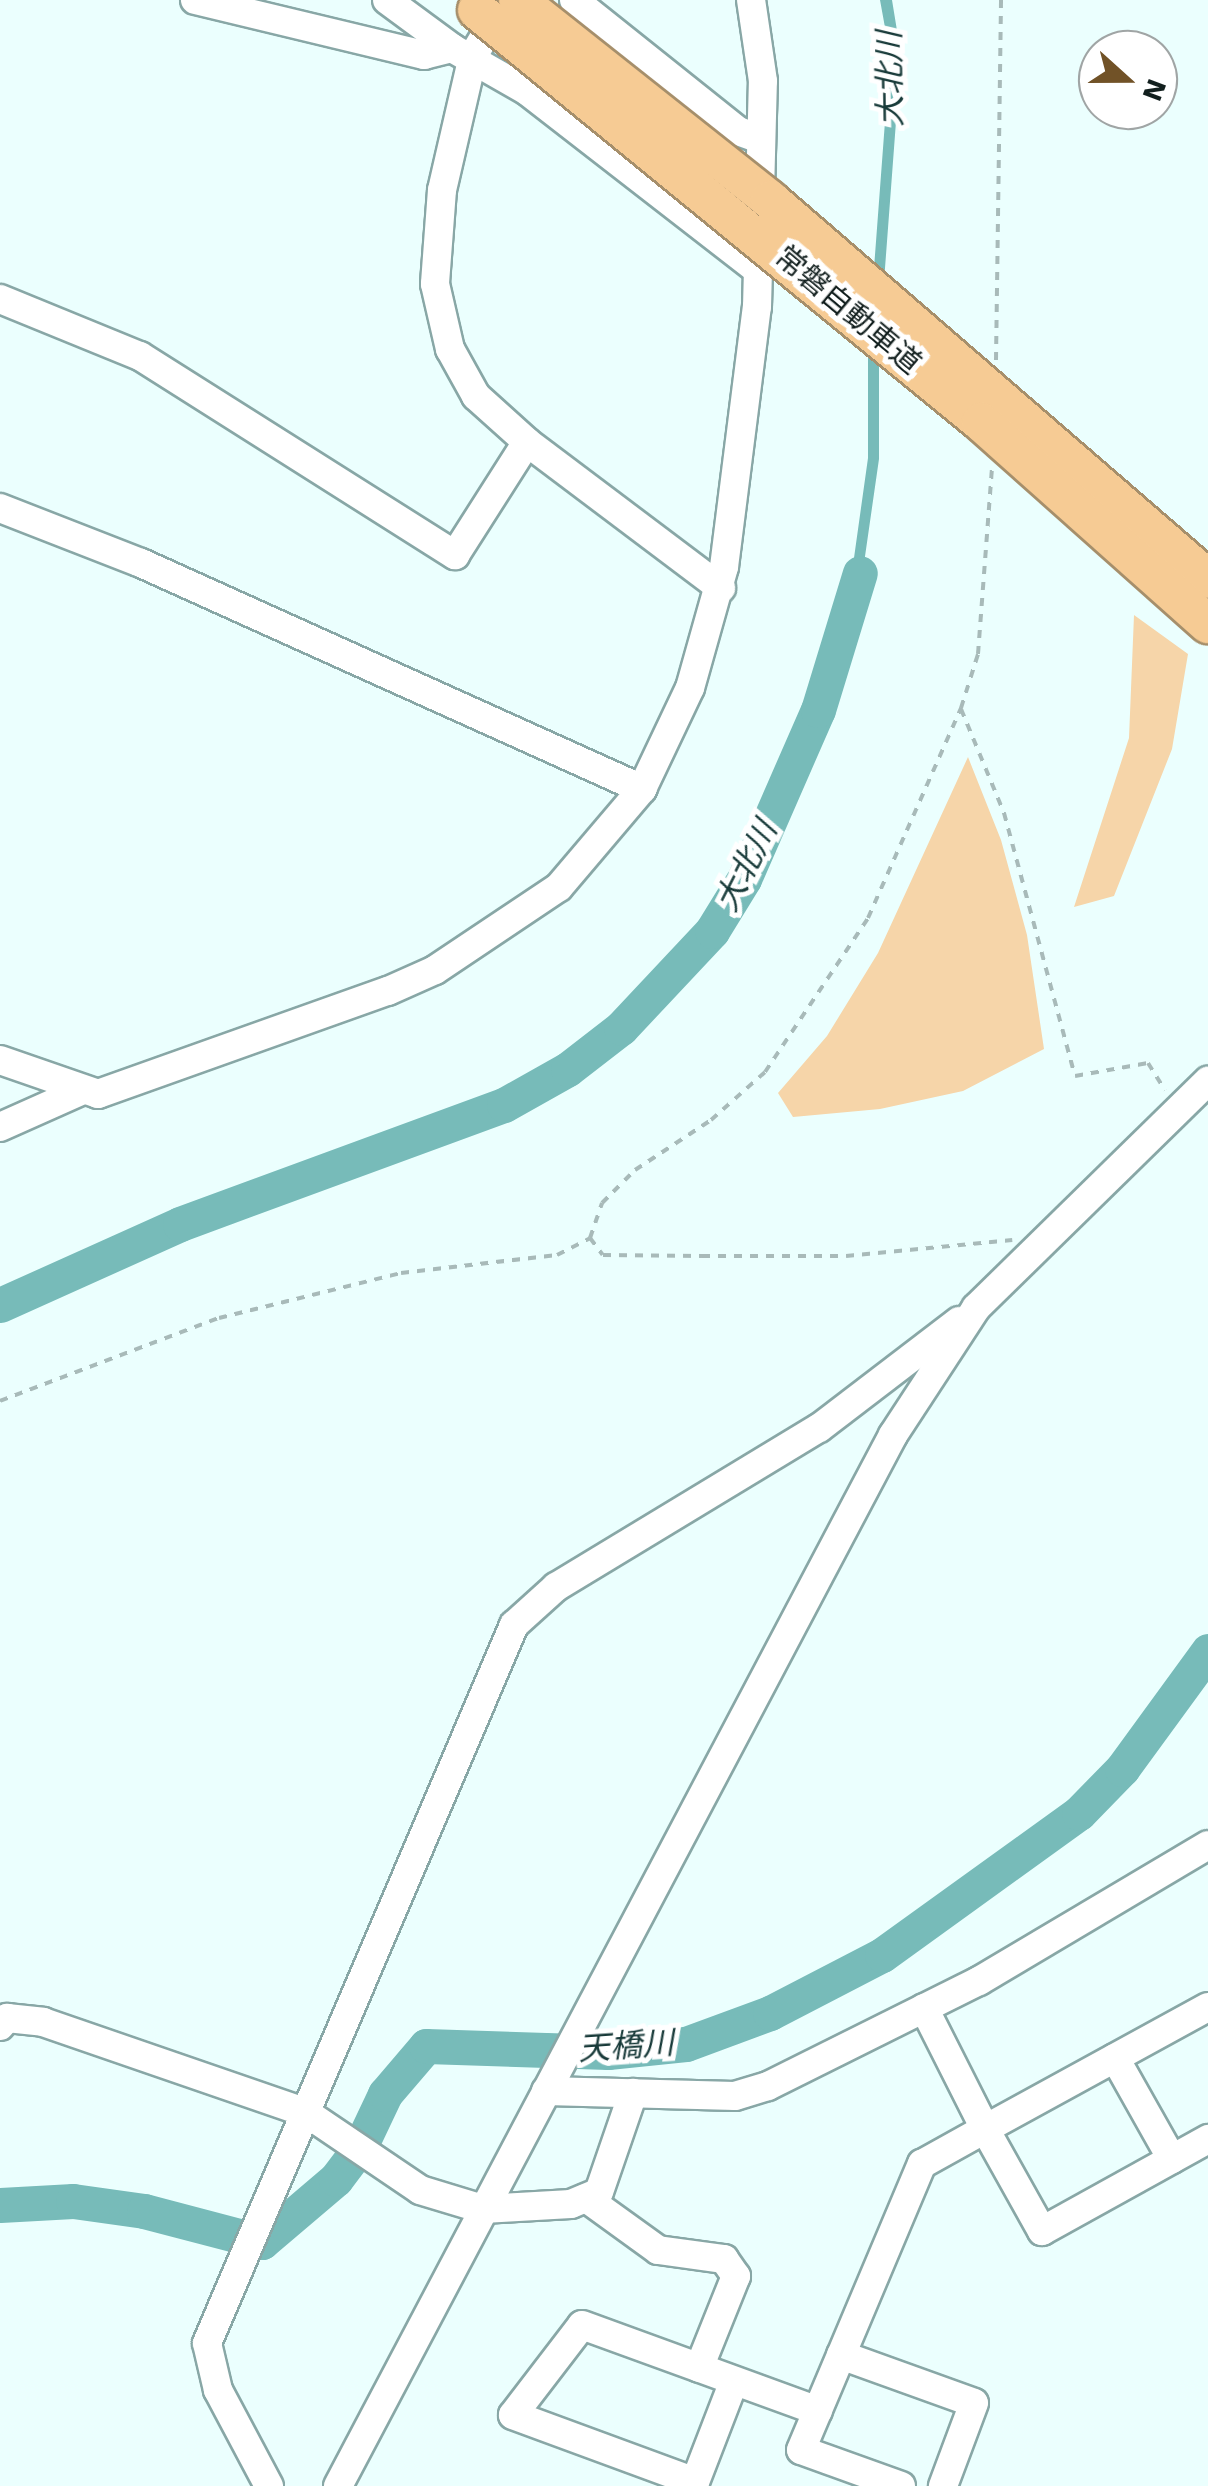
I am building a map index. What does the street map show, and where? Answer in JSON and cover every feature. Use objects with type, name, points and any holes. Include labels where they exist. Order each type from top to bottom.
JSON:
[{"type":"highway","name":"常磐自動車道","points":[[518,0],[816,238],[1208,579]]},
{"type":"highway","name":"常磐自動車道","points":[[492,5],[951,396],[1208,624]]},
{"type":"street","points":[[195,0],[424,55],[462,52]]},
{"type":"street","points":[[387,0],[754,267]]},
{"type":"street","points":[[574,0],[738,131],[760,139]]},
{"type":"street","points":[[0,1128],[81,1091],[125,1086],[435,970],[559,887],[642,789],[690,688],[721,588],[757,306],[754,267],[763,80],[751,0]]},
{"type":"street","points":[[492,5],[462,52],[442,190],[435,284],[461,376],[527,442],[721,588]]},
{"type":"street","points":[[0,300],[140,356],[455,555],[527,442]]},
{"type":"street","points":[[0,508],[141,563],[642,789]]},
{"type":"street","points":[[0,1060],[81,1091]]},
{"type":"street","points":[[269,2486],[218,2390],[207,2343],[514,1625],[530,1604],[819,1428],[976,1308],[1208,1082]]},
{"type":"street","points":[[338,2486],[580,2020],[892,1435],[976,1308]]},
{"type":"street","points":[[546,2091],[735,2096],[768,2086],[924,2008],[1208,1845]]},
{"type":"street","points":[[901,2486],[801,2450],[922,2164],[1208,2007]]},
{"type":"street","points":[[924,2008],[1042,2231],[1208,2139]]},
{"type":"street","points":[[0,2026],[7,2018],[42,2022],[304,2112],[420,2190],[482,2209],[571,2204],[599,2192],[633,2093]]},
{"type":"street","points":[[1114,2058],[1172,2158]]},
{"type":"street","points":[[586,2198],[658,2250],[724,2259],[736,2276],[699,2368]]},
{"type":"street","points":[[734,2381],[695,2482],[513,2415],[582,2325],[818,2411]]},
{"type":"street","points":[[841,2356],[974,2403],[943,2486]]},
{"type":"path","points":[[996,367],[1001,0]]},
{"type":"path","points":[[0,1401],[219,1318],[401,1273],[557,1255],[590,1238],[613,1192],[765,1072],[815,1004],[868,918],[961,708],[978,654],[993,459]]},
{"type":"path","points":[[961,708],[1004,813],[1075,1076],[1148,1063],[1178,1110]]},
{"type":"path","points":[[590,1238],[603,1254],[846,1256],[1051,1234]]},
{"type":"shaded area","points":[[1134,615],[1188,654],[1172,749],[1114,896],[1074,907],[1129,738]]},
{"type":"shaded area","points":[[968,757],[1001,840],[1027,935],[1044,1049],[963,1091],[880,1109],[793,1117],[778,1093],[827,1036],[878,953]]},
{"type":"water","points":[[880,0],[892,0],[901,55],[879,348],[879,459],[856,619],[846,615],[868,458],[868,348],[890,55]]},
{"type":"waterway","name":"大北川","points":[[0,1305],[180,1224],[504,1105],[568,1069],[621,1028],[712,931],[744,879],[818,710],[860,573]]},
{"type":"waterway","name":"天橋川","points":[[0,2205],[73,2201],[144,2211],[262,2242],[336,2179],[360,2147],[385,2094],[426,2046],[608,2052],[686,2044],[770,2013],[882,1955],[1079,1813],[1122,1769],[1208,1651]]}]
